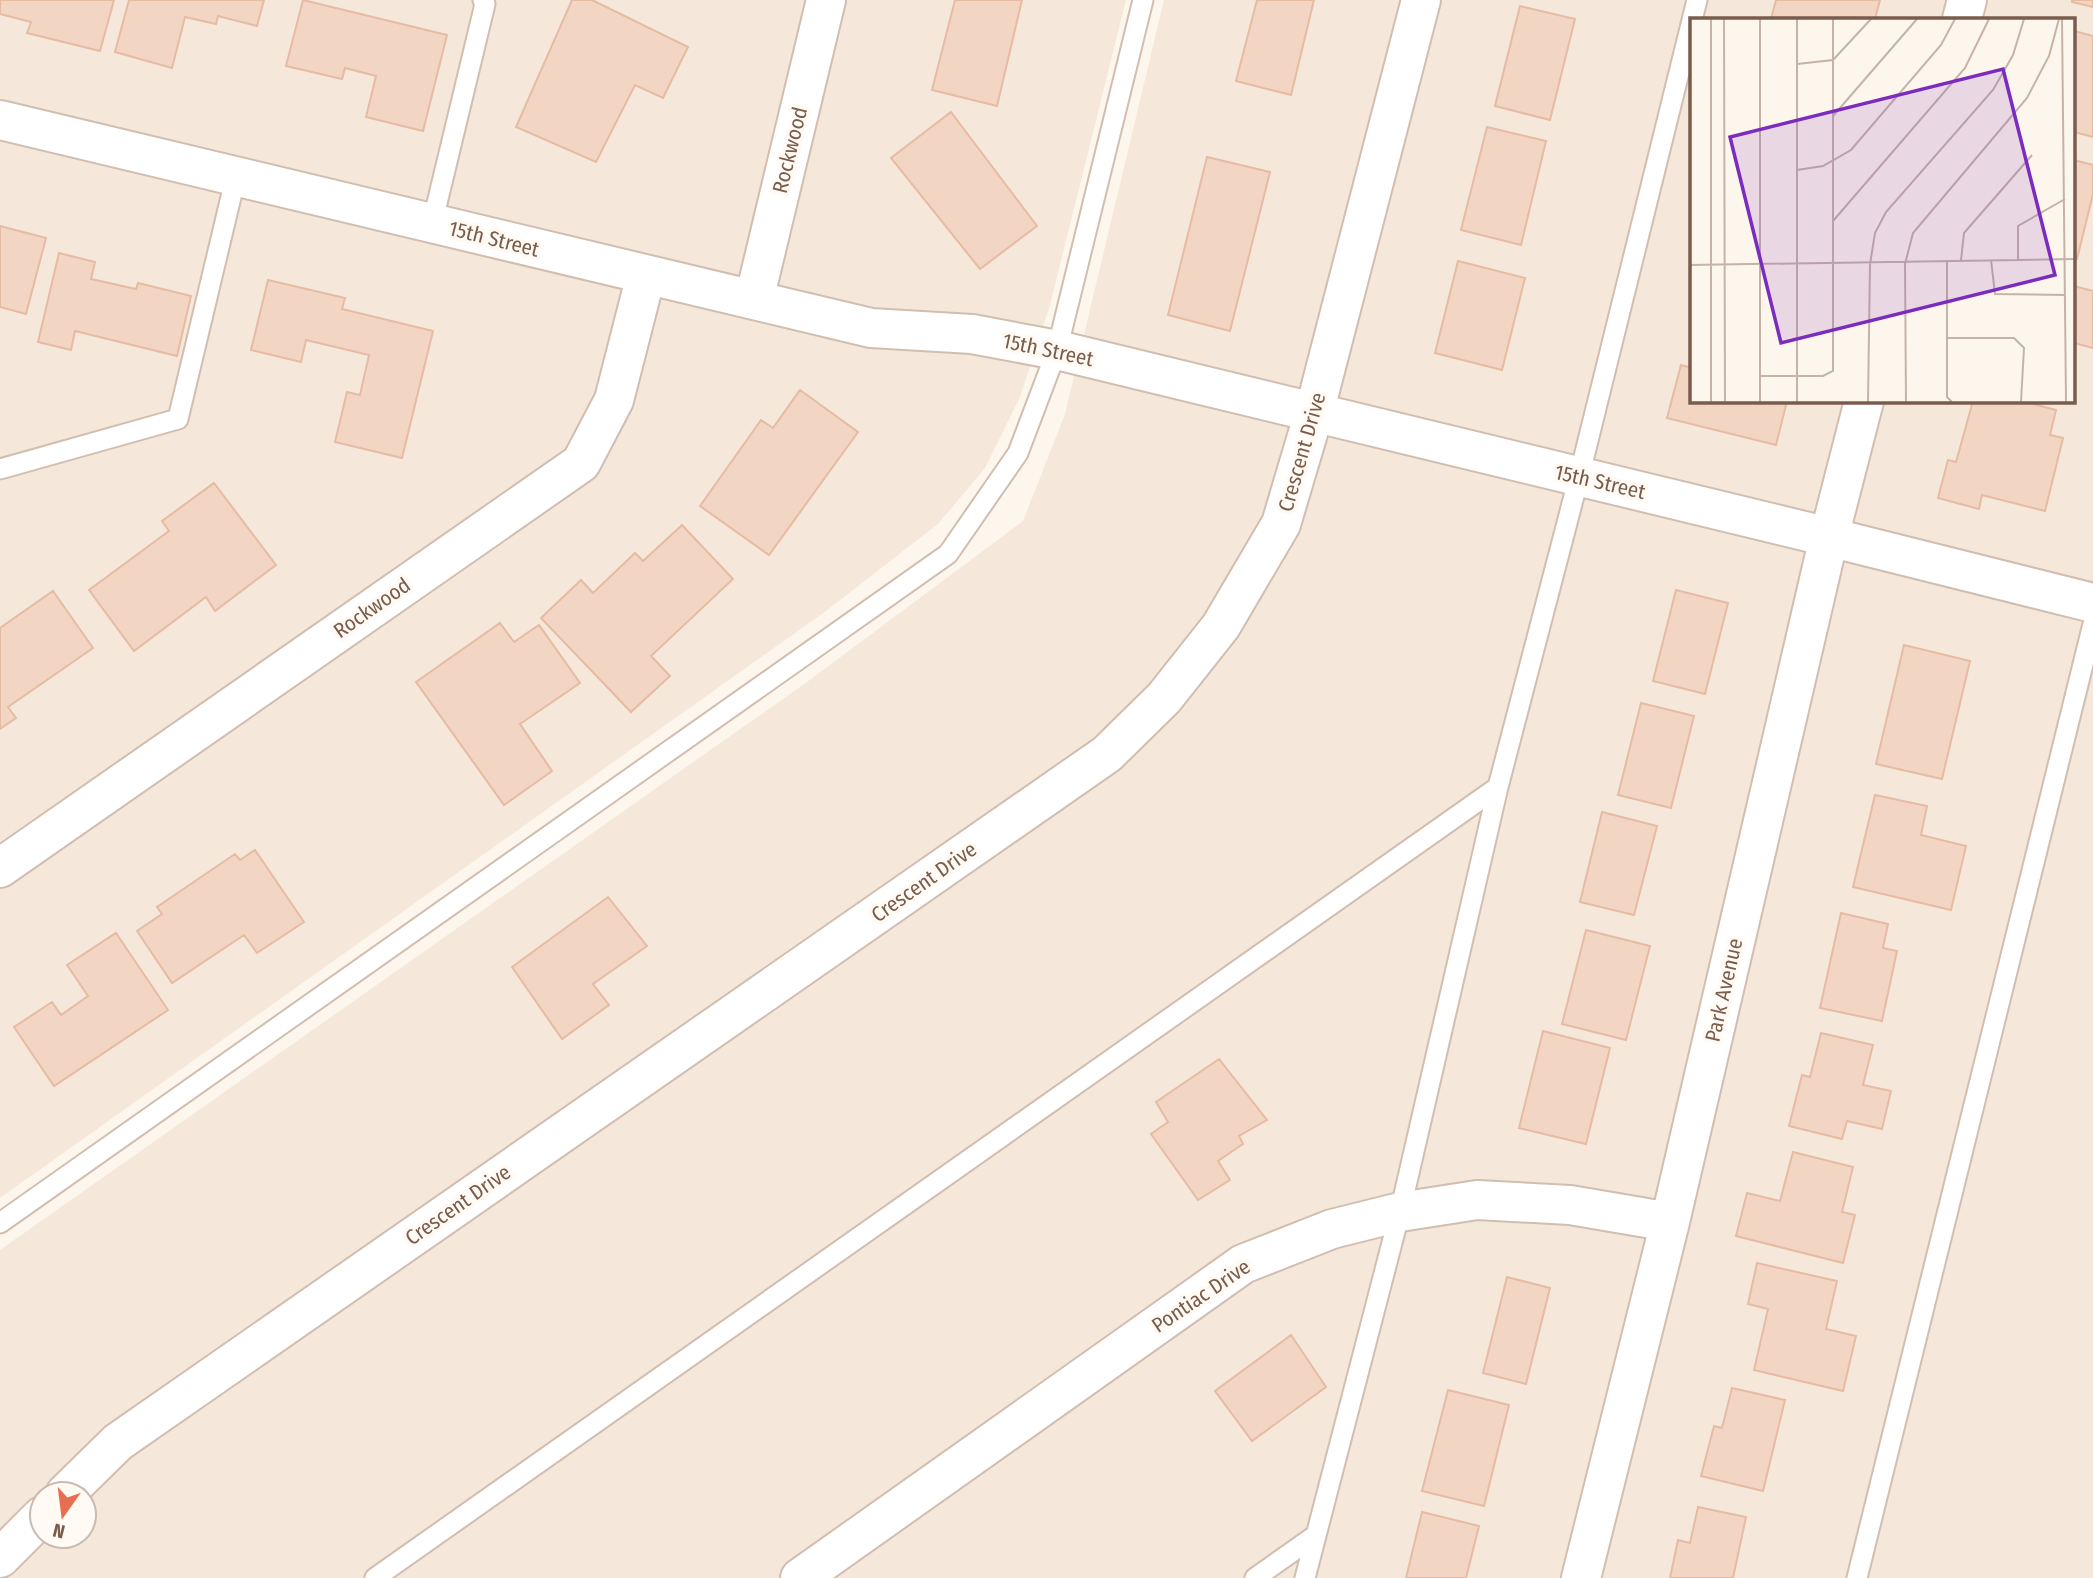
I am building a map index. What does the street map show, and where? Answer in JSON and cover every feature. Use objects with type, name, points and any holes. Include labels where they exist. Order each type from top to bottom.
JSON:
[{"type":"street","name":"Rockwood","points":[[754,300],[826,0]]},
{"type":"street","name":"Crescent Drive","points":[[79,1480],[118,1442],[1107,754],[1164,698],[1227,614],[1281,524],[1314,413],[1421,0]]},
{"type":"street","points":[[1962,18],[1967,0]]},
{"type":"street","name":"15th Street","points":[[0,120],[871,328],[972,334],[1057,350],[2093,603]]},
{"type":"street","name":"Rockwood","points":[[0,868],[580,463],[614,400],[646,275]]},
{"type":"street","name":"Park Avenue","points":[[1581,1578],[1670,1222],[1829,537],[1864,402]]},
{"type":"street","name":"Pontiac Drive","points":[[800,1578],[1243,1264],[1332,1229],[1399,1212],[1477,1200],[1570,1205],[1670,1222]]},
{"type":"street","points":[[0,1558],[28,1530]]},
{"type":"lane","points":[[432,224],[484,0]]},
{"type":"lane","points":[[0,1223],[948,554],[1018,453],[1057,350],[1143,0]]},
{"type":"lane","points":[[1693,18],[1697,0]]},
{"type":"lane","points":[[1305,1578],[1399,1212],[1498,787],[1579,477],[1690,28]]},
{"type":"lane","points":[[0,469],[178,419],[236,176]]},
{"type":"lane","points":[[1857,1578],[2093,624]]},
{"type":"lane","points":[[375,1578],[1498,787]]},
{"type":"lane","points":[[1255,1578],[1316,1535]]},
{"type":"shaded area","points":[[0,0],[1126,0],[1050,305],[1020,397],[985,468],[938,524],[826,611],[0,1198]]},
{"type":"shaded area","points":[[1164,0],[2093,0],[2093,1578],[0,1578],[0,1250],[807,682],[1023,521],[1065,414]]},
{"type":"building","points":[[0,0],[114,0],[100,51],[27,33],[31,22],[0,14]]},
{"type":"building","points":[[129,0],[264,0],[257,26],[218,16],[216,24],[185,17],[172,68],[115,52]]},
{"type":"building","points":[[303,0],[447,35],[423,131],[366,117],[376,76],[345,68],[342,79],[286,66]]},
{"type":"building","points":[[572,0],[592,0],[688,47],[663,98],[635,85],[596,162],[516,127]]},
{"type":"building","points":[[955,0],[1022,0],[997,106],[932,90]]},
{"type":"building","points":[[1257,0],[1314,0],[1291,95],[1236,81]]},
{"type":"building","points":[[1776,0],[1880,0],[1875,18],[1771,18]]},
{"type":"building","points":[[2093,0],[2093,7],[2072,2]]},
{"type":"building","points":[[1520,6],[1575,19],[1550,120],[1495,106]]},
{"type":"building","points":[[2076,32],[2093,36],[2093,137],[2076,133]]},
{"type":"building","points":[[951,112],[1037,226],[980,269],[891,158]]},
{"type":"building","points":[[1487,127],[1546,141],[1521,245],[1461,230]]},
{"type":"building","points":[[1207,157],[1270,172],[1230,331],[1168,315]]},
{"type":"building","points":[[2076,161],[2093,165],[2093,194],[2077,259]]},
{"type":"building","points":[[0,226],[46,238],[26,314],[0,307]]},
{"type":"building","points":[[59,253],[95,262],[91,279],[136,289],[138,283],[191,296],[177,356],[75,331],[71,350],[38,342]]},
{"type":"building","points":[[1458,261],[1525,278],[1502,370],[1435,353]]},
{"type":"building","points":[[268,280],[345,298],[342,309],[433,331],[402,458],[335,442],[347,392],[360,395],[369,355],[306,340],[301,362],[251,350]]},
{"type":"building","points":[[2076,287],[2093,291],[2093,348],[2076,344]]},
{"type":"building","points":[[1681,365],[1690,367],[1690,402],[1787,402],[1776,445],[1667,418]]},
{"type":"building","points":[[800,390],[858,432],[769,555],[700,506],[761,420],[773,428]]},
{"type":"building","points":[[1973,402],[2026,402],[2056,410],[2050,435],[2063,438],[2045,511],[1982,495],[1979,509],[1938,498],[1948,460],[1956,462]]},
{"type":"building","points":[[214,483],[276,565],[215,611],[206,597],[134,651],[89,590],[169,531],[162,521]]},
{"type":"building","points":[[682,525],[733,579],[651,656],[670,676],[631,712],[541,618],[581,580],[593,593],[635,553],[643,561]]},
{"type":"building","points":[[1676,590],[1728,603],[1705,694],[1653,681]]},
{"type":"building","points":[[53,591],[93,648],[8,707],[16,718],[0,729],[0,628]]},
{"type":"building","points":[[500,623],[514,642],[539,625],[580,683],[520,724],[552,771],[504,805],[416,682]]},
{"type":"building","points":[[1904,645],[1970,661],[1942,779],[1876,764]]},
{"type":"building","points":[[1641,703],[1694,716],[1671,808],[1618,795]]},
{"type":"building","points":[[1875,795],[1927,806],[1921,835],[1966,846],[1951,910],[1853,887]]},
{"type":"building","points":[[1602,812],[1657,826],[1634,915],[1580,902]]},
{"type":"building","points":[[255,850],[304,922],[257,953],[244,935],[172,983],[137,931],[162,914],[157,907],[235,854],[240,860]]},
{"type":"building","points":[[608,897],[647,946],[593,984],[609,1005],[562,1039],[512,967]]},
{"type":"building","points":[[1841,913],[1888,924],[1883,948],[1897,951],[1882,1021],[1820,1008]]},
{"type":"building","points":[[1586,930],[1650,946],[1626,1040],[1562,1024]]},
{"type":"building","points":[[116,933],[168,1010],[54,1086],[14,1027],[52,1002],[61,1015],[88,996],[67,965]]},
{"type":"building","points":[[1543,1031],[1610,1048],[1586,1144],[1519,1128]]},
{"type":"building","points":[[1821,1033],[1873,1045],[1863,1085],[1891,1091],[1882,1129],[1847,1121],[1842,1139],[1789,1126],[1802,1075],[1810,1077]]},
{"type":"building","points":[[1219,1059],[1267,1120],[1239,1136],[1243,1144],[1218,1161],[1230,1180],[1198,1200],[1151,1134],[1168,1122],[1156,1102]]},
{"type":"building","points":[[1793,1152],[1853,1167],[1842,1212],[1855,1215],[1843,1263],[1736,1236],[1747,1193],[1780,1201]]},
{"type":"building","points":[[1757,1263],[1837,1281],[1826,1329],[1856,1336],[1843,1391],[1754,1370],[1768,1309],[1748,1304]]},
{"type":"building","points":[[1507,1277],[1550,1288],[1526,1384],[1483,1373]]},
{"type":"building","points":[[1291,1335],[1326,1387],[1252,1441],[1215,1391]]},
{"type":"building","points":[[1732,1388],[1785,1400],[1763,1491],[1701,1476],[1714,1426],[1722,1428]]},
{"type":"building","points":[[1448,1390],[1509,1405],[1484,1506],[1422,1491]]},
{"type":"building","points":[[1698,1507],[1746,1517],[1733,1578],[1670,1578],[1678,1540],[1690,1543]]},
{"type":"building","points":[[1422,1512],[1479,1526],[1466,1578],[1406,1578]]}]
